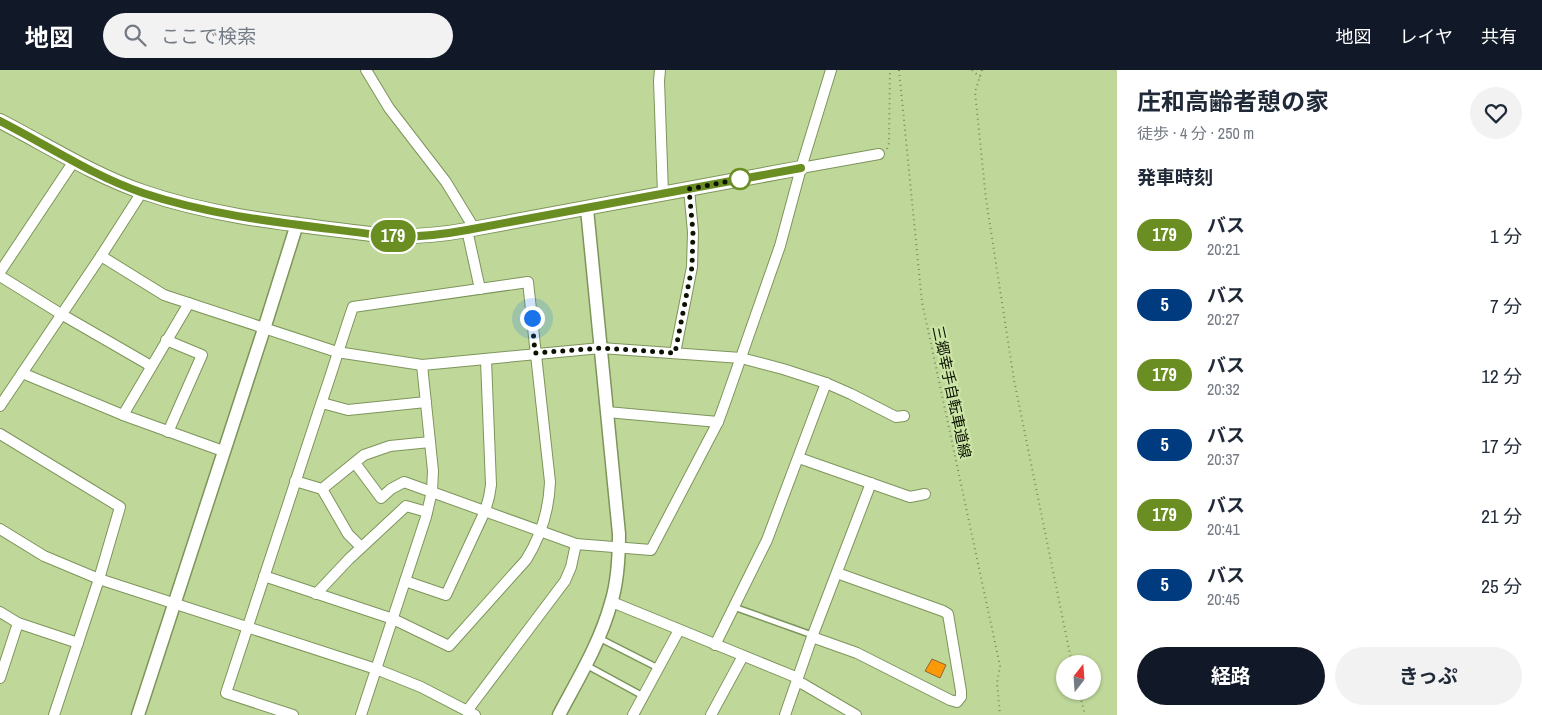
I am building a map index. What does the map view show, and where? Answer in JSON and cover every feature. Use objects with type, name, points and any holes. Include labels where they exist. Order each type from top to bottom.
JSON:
[{"type":"main road","points":[[0,121],[74,161],[142,192],[221,213],[386,236],[433,236],[801,168]]},
{"type":"street","points":[[366,70],[389,108],[446,182],[470,229],[480,289]]},
{"type":"street","points":[[660,70],[658,81],[663,194]]},
{"type":"street","points":[[355,463],[381,498],[391,489],[404,482],[576,544],[651,550],[718,422],[780,246],[801,168],[831,70]]},
{"type":"street","points":[[801,168],[879,154]]},
{"type":"street","points":[[74,161],[0,274],[61,314],[151,366]]},
{"type":"street","points":[[675,353],[692,267],[693,232],[689,189]]},
{"type":"street","points":[[0,406],[142,192]]},
{"type":"street","points":[[559,715],[586,664],[612,602],[619,547],[602,348],[587,209]]},
{"type":"street","points":[[138,715],[297,224]]},
{"type":"street","points":[[101,256],[164,295],[337,352],[422,365],[602,348],[741,358],[783,369],[826,384],[852,394],[896,417],[904,416]]},
{"type":"street","points":[[264,576],[393,618],[449,646],[526,560],[540,532],[548,506],[550,482],[528,282],[353,306],[337,352],[322,403],[295,481],[247,628],[226,693],[293,715]]},
{"type":"street","points":[[123,415],[189,303]]},
{"type":"street","points":[[166,340],[202,356],[168,432]]},
{"type":"street","points":[[405,581],[446,595],[485,511],[491,486],[486,360]]},
{"type":"street","points":[[361,715],[427,512],[432,491],[430,442],[422,365]]},
{"type":"street","points":[[22,374],[123,415],[223,451]]},
{"type":"street","points":[[715,645],[767,540],[826,384]]},
{"type":"street","points":[[322,403],[348,410],[426,402]]},
{"type":"street","points":[[607,412],[718,422]]},
{"type":"street","points":[[0,434],[120,507],[99,579],[54,715]]},
{"type":"street","points":[[322,489],[364,455],[390,446],[430,442]]},
{"type":"street","points":[[799,458],[910,497],[926,494]]},
{"type":"street","points":[[295,481],[322,489],[348,534],[361,547]]},
{"type":"street","points":[[785,715],[812,636],[871,483]]},
{"type":"street","points":[[316,594],[361,547],[406,506],[427,512]]},
{"type":"street","points":[[0,529],[44,556],[99,579],[376,669],[421,687],[471,713],[558,593],[571,567],[576,544]]},
{"type":"street","points":[[812,636],[857,654],[950,700],[957,702],[961,697],[948,614],[837,573]]},
{"type":"street","points":[[612,602],[797,680],[856,715]]},
{"type":"street","points":[[0,612],[18,623],[78,643]]},
{"type":"street","points":[[0,678],[18,623]]},
{"type":"street","points":[[633,715],[679,630]]},
{"type":"street","points":[[711,715],[743,656]]},
{"type":"lane","points":[[734,607],[812,636]]},
{"type":"lane","points":[[598,638],[658,668]]},
{"type":"lane","points":[[586,664],[643,696]]},
{"type":"path","points":[[879,154],[886,151],[889,143],[890,70]]},
{"type":"path","name":"三郷幸手自転車道線","points":[[898,70],[922,302],[1000,666],[997,683],[1000,715]]},
{"type":"path","points":[[972,70],[980,77]]},
{"type":"path","points":[[982,70],[975,92],[986,199],[1014,380],[1070,655]]},
{"type":"path","points":[[1081,700],[1085,715]]},
{"type":"building","points":[[932,659],[946,665],[940,678],[925,671]]},
{"type":"bus line","name":"179","points":[[0,121],[107,177],[142,192],[180,204],[221,213],[386,236],[433,236],[801,168]]},
{"type":"route","points":[[532,318],[535,353],[602,348],[675,353],[692,267],[693,232],[689,189],[745,178],[740,179]]}]
